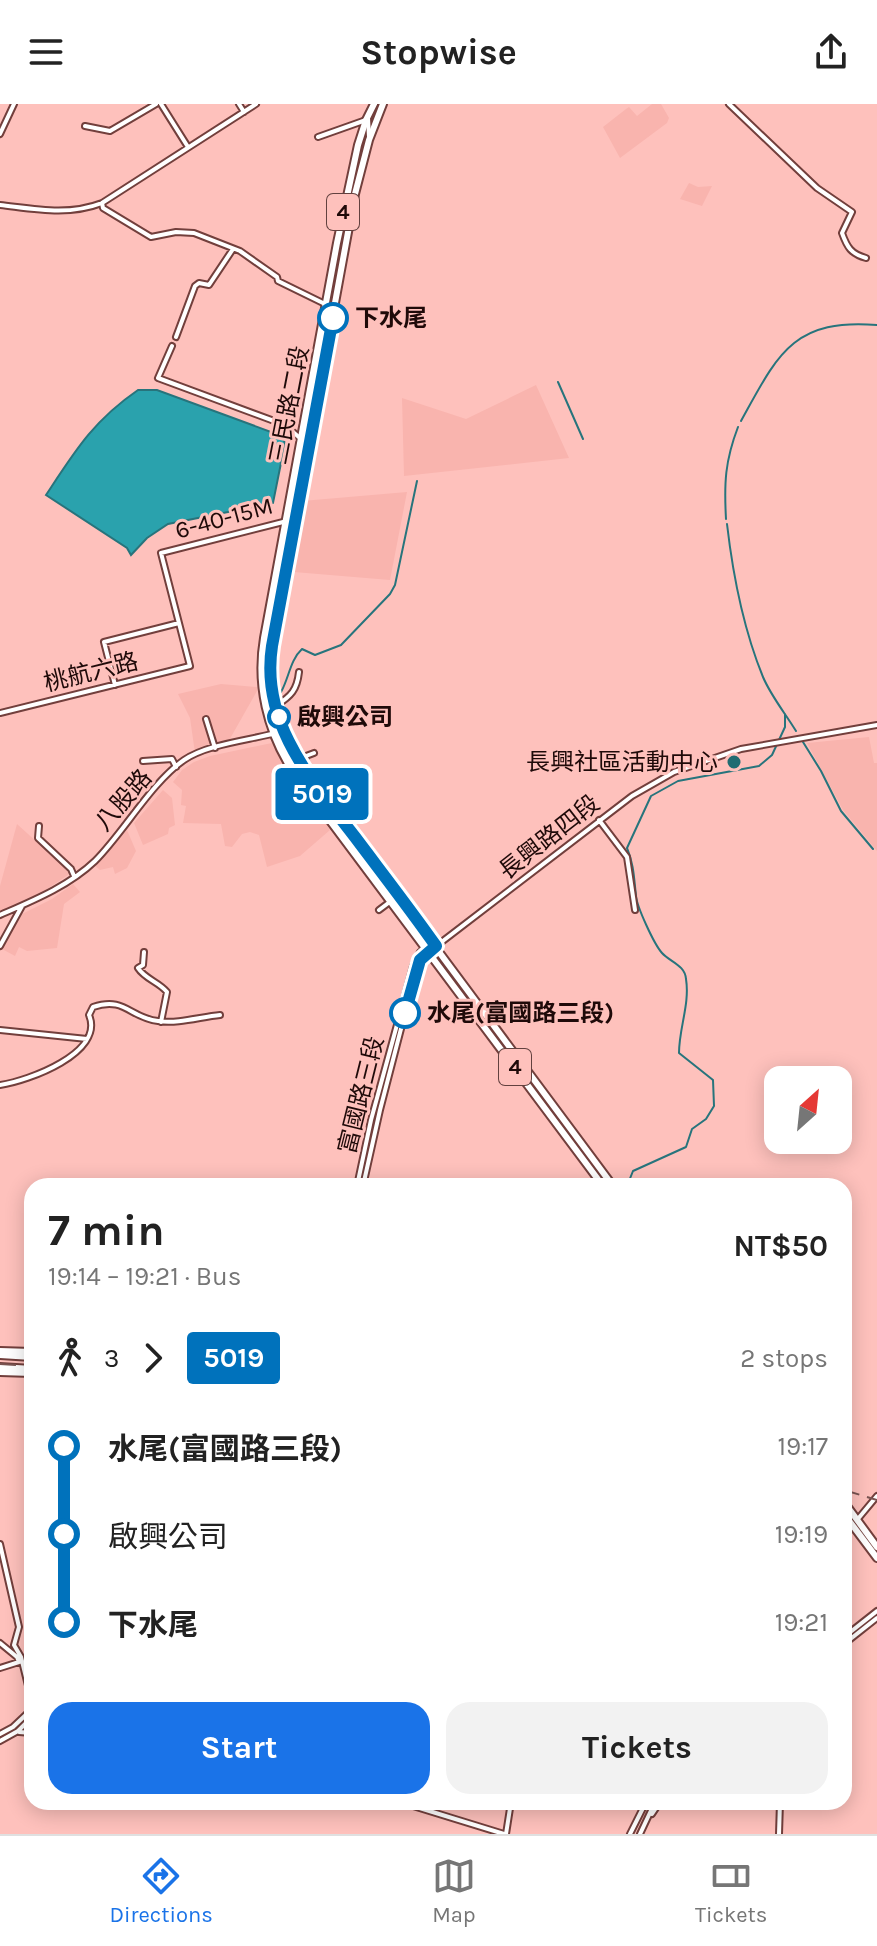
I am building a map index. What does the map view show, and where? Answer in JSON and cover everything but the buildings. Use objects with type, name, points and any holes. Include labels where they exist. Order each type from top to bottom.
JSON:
[{"type":"main road","name":"三民路二段","points":[[274,734],[265,707],[262,652],[337,243],[372,104]]},
{"type":"main road","name":"三民路二段","points":[[275,707],[271,654],[295,519],[351,216],[369,140],[383,104]]},
{"type":"main road","name":"4","points":[[275,707],[283,731],[303,769],[607,1178]]},
{"type":"main road","name":"4","points":[[274,734],[292,770],[597,1178]]},
{"type":"main road","points":[[0,1353],[24,1354]]},
{"type":"main road","points":[[0,1369],[24,1370]]},
{"type":"main road","points":[[852,1513],[877,1547]]},
{"type":"main road","points":[[852,1525],[877,1558]]},
{"type":"street","points":[[0,134],[14,104]]},
{"type":"street","points":[[85,126],[110,131],[159,104],[188,147]]},
{"type":"street","points":[[239,104],[244,112]]},
{"type":"street","points":[[0,205],[70,212],[102,203],[256,104]]},
{"type":"street","points":[[729,104],[817,188],[852,212],[842,233],[846,246],[854,255],[866,258]]},
{"type":"street","points":[[318,137],[367,117],[369,140]]},
{"type":"street","points":[[102,203],[103,208],[151,237],[176,232],[194,233],[233,248],[277,277],[278,281],[327,305],[336,306]]},
{"type":"street","points":[[176,337],[195,286],[199,283],[209,285],[233,248]]},
{"type":"street","points":[[172,346],[158,378],[285,425],[301,439]]},
{"type":"street","name":"6-40-15M","points":[[179,623],[161,553],[295,519]]},
{"type":"street","points":[[115,685],[104,642],[179,623]]},
{"type":"street","name":"桃航六路","points":[[0,713],[190,666],[179,623]]},
{"type":"street","points":[[275,707],[293,694],[299,672]]},
{"type":"street","points":[[206,719],[215,748]]},
{"type":"street","name":"長興路四段","points":[[436,946],[599,820],[653,783],[694,763],[741,749],[877,725]]},
{"type":"street","name":"八股路","points":[[0,915],[94,862],[185,759],[283,731]]},
{"type":"street","points":[[303,769],[306,756],[314,753]]},
{"type":"street","points":[[143,761],[172,759],[176,767]]},
{"type":"street","points":[[599,820],[627,857],[635,910]]},
{"type":"street","points":[[39,826],[38,838],[71,869],[74,876]]},
{"type":"street","points":[[379,910],[391,901]]},
{"type":"street","points":[[0,946],[22,905]]},
{"type":"street","points":[[428,950],[436,946]]},
{"type":"street","name":"富國路三段","points":[[362,1178],[385,1066],[413,966],[420,952],[428,950]]},
{"type":"street","points":[[144,952],[143,965],[138,968],[167,992],[161,1022]]},
{"type":"street","points":[[0,1085],[18,1082],[48,1070],[72,1054],[87,1039],[92,1024],[89,1015],[93,1007],[102,1004],[123,1005],[145,1018],[161,1022],[220,1015]]},
{"type":"street","points":[[0,1030],[87,1039]]},
{"type":"street","points":[[857,1520],[877,1496]]},
{"type":"street","points":[[0,1544],[19,1627],[14,1645],[7,1649]]},
{"type":"street","points":[[852,1631],[877,1611]]},
{"type":"street","points":[[852,1638],[877,1618]]},
{"type":"street","points":[[0,1644],[19,1662],[0,1668]]},
{"type":"street","points":[[14,1645],[24,1669]]},
{"type":"street","points":[[0,1734],[15,1729],[24,1718]]},
{"type":"street","points":[[0,1741],[24,1723]]},
{"type":"street","points":[[15,1729],[24,1731]]},
{"type":"street","points":[[426,1810],[505,1834],[510,1810]]},
{"type":"street","points":[[630,1834],[642,1810]]},
{"type":"street","points":[[640,1834],[653,1810]]},
{"type":"street","points":[[779,1834],[780,1810]]},
{"type":"shaded area","points":[[652,104],[661,104],[669,118],[667,123],[620,158],[603,127],[629,107],[637,116]]},
{"type":"shaded area","points":[[689,183],[698,187],[712,186],[702,206],[680,199]]},
{"type":"shaded area","points":[[536,385],[569,458],[404,476],[402,398],[466,419]]},
{"type":"shaded area","points":[[407,492],[390,580],[294,572],[302,501]]},
{"type":"shaded area","points":[[221,684],[257,687],[257,691],[227,744],[195,753],[190,718],[178,694]]},
{"type":"shaded area","points":[[869,737],[874,763],[877,763],[877,851],[843,810],[807,743]]},
{"type":"shaded area","points":[[272,743],[330,830],[300,856],[267,867],[259,835],[250,832],[242,834],[232,847],[225,846],[221,824],[183,823],[186,806],[181,805],[182,790],[173,782],[182,770],[194,762]]},
{"type":"shaded area","points":[[163,790],[172,798],[175,825],[169,828],[168,834],[143,845],[134,823]]},
{"type":"shaded area","points":[[17,824],[71,873],[41,893],[0,912],[0,886]]},
{"type":"shaded area","points":[[127,830],[136,851],[127,868],[115,874],[113,867],[100,870],[94,865]]},
{"type":"shaded area","points":[[73,884],[80,892],[64,904],[57,948],[27,951],[19,947],[15,956],[2,949],[20,915]]},
{"type":"water","points":[[138,390],[157,390],[282,436],[285,443],[273,503],[168,524],[147,538],[131,555],[127,548],[46,495],[97,425]]},
{"type":"waterway","points":[[741,421],[777,360],[806,335],[848,324],[877,325]]},
{"type":"waterway","points":[[558,382],[583,439]]},
{"type":"waterway","points":[[726,519],[726,472],[738,427]]},
{"type":"waterway","points":[[281,692],[302,649],[315,655],[341,645],[390,594],[395,585],[417,481]]},
{"type":"waterway","points":[[727,524],[732,563],[750,640],[770,691],[796,731]]},
{"type":"waterway","points":[[630,1178],[633,1171],[686,1147],[692,1129],[706,1119],[714,1106],[713,1080],[679,1053],[687,998],[685,974],[662,953],[646,925],[637,901],[627,848],[651,796],[678,781],[759,766],[772,755],[785,727],[785,714]]},
{"type":"waterway","points":[[803,742],[841,811],[873,849]]},
{"type":"railway","points":[[0,1364],[24,1366]]},
{"type":"railway","points":[[852,1492],[877,1500]]},
{"type":"bus line","name":"5019","points":[[333,318],[272,646],[272,688],[283,731],[303,769],[436,946],[420,960],[405,1013]]},
{"type":"place","name":"下水尾","points":[[333,318]]},
{"type":"place","name":"啟興公司","points":[[279,717]]},
{"type":"place","name":"長興社區活動中心","points":[[734,762]]},
{"type":"place","name":"水尾(富國路三段)","points":[[405,1013]]}]
